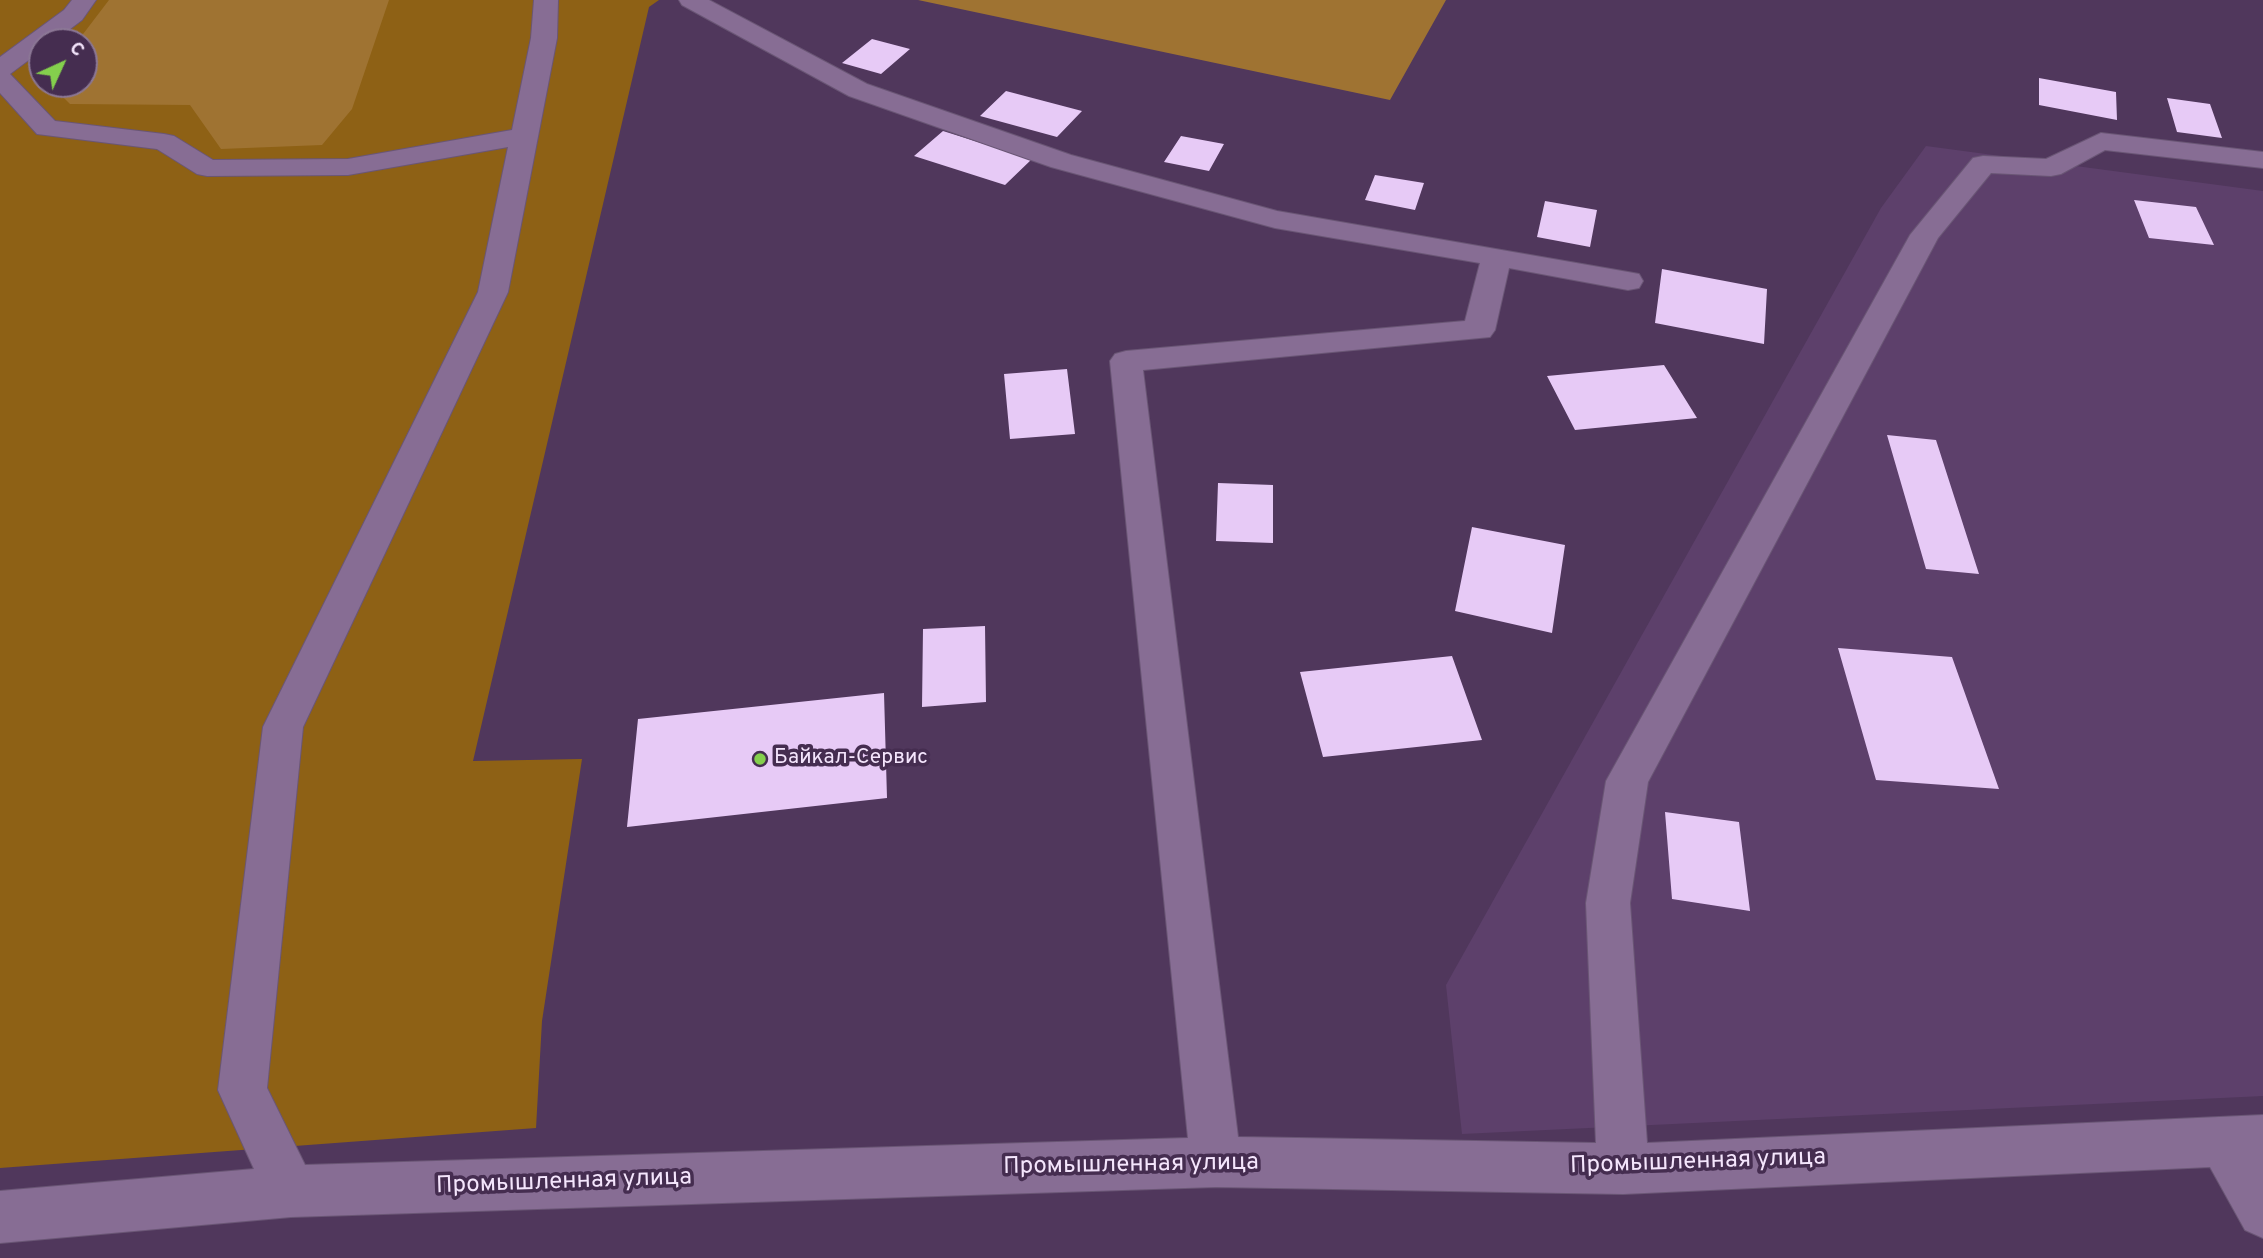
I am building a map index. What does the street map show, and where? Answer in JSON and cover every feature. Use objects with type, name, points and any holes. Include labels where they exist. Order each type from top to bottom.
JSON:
[{"type":"street","points":[[0,69],[73,15],[84,0]]},
{"type":"street","points":[[292,1191],[242,1090],[282,727],[493,292],[544,38],[546,0]]},
{"type":"street","points":[[691,0],[858,90],[1061,161],[1275,219],[1628,281]]},
{"type":"street","points":[[0,78],[47,128],[164,142],[207,168],[348,167],[525,135]]},
{"type":"street","points":[[1623,1169],[1608,903],[1627,781],[1925,235],[1983,164],[2051,168],[2101,141],[2263,160]]},
{"type":"street","points":[[1216,1162],[1126,361],[1479,330],[1497,257]]},
{"type":"street","points":[[2243,1141],[2263,1212]]},
{"type":"street","name":"Промышленная улица","points":[[0,1217],[292,1191],[1216,1162],[1623,1169],[2243,1141]]},
{"type":"shaded area","points":[[0,0],[659,0],[649,7],[473,761],[582,759],[542,1021],[536,1128],[0,1168]]},
{"type":"shaded area","points":[[109,0],[389,0],[352,109],[322,145],[221,149],[190,105],[70,104],[64,98],[98,98],[98,28],[88,28]]},
{"type":"shaded area","points":[[918,0],[1446,0],[1390,100]]},
{"type":"shaded area","points":[[1926,146],[2263,191],[2263,1096],[1462,1134],[1446,985],[1881,208]]},
{"type":"building","points":[[872,39],[910,49],[881,74],[842,63]]},
{"type":"building","points":[[2039,78],[2116,92],[2117,120],[2039,105]]},
{"type":"building","points":[[1006,91],[1082,111],[1057,137],[980,116]]},
{"type":"building","points":[[2167,98],[2210,104],[2222,138],[2177,132]]},
{"type":"building","points":[[943,131],[1032,159],[1005,185],[914,156]]},
{"type":"building","points":[[1181,136],[1224,144],[1209,171],[1164,162]]},
{"type":"building","points":[[1375,175],[1424,183],[1415,210],[1365,200]]},
{"type":"building","points":[[2134,200],[2196,207],[2214,245],[2149,238]]},
{"type":"building","points":[[1545,201],[1597,210],[1590,247],[1537,237]]},
{"type":"building","points":[[1662,269],[1767,289],[1764,344],[1655,323]]},
{"type":"building","points":[[1664,365],[1697,418],[1575,430],[1547,376]]},
{"type":"building","points":[[1067,369],[1075,434],[1010,439],[1004,374]]},
{"type":"building","points":[[1887,435],[1936,440],[1979,574],[1926,569]]},
{"type":"building","points":[[1218,483],[1273,485],[1273,543],[1216,541]]},
{"type":"building","points":[[1472,527],[1565,545],[1552,633],[1455,611]]},
{"type":"building","points":[[985,626],[986,702],[922,707],[923,629]]},
{"type":"building","points":[[1838,648],[1952,657],[1999,789],[1876,780]]},
{"type":"building","points":[[1452,656],[1482,740],[1323,757],[1300,672]]},
{"type":"building","name":"Байкал-Сервис","points":[[884,693],[887,798],[627,827],[638,719]]},
{"type":"building","points":[[1665,812],[1739,822],[1750,911],[1672,899]]},
{"type":"place","name":"Байкал-Сервис","points":[[760,759]]}]
